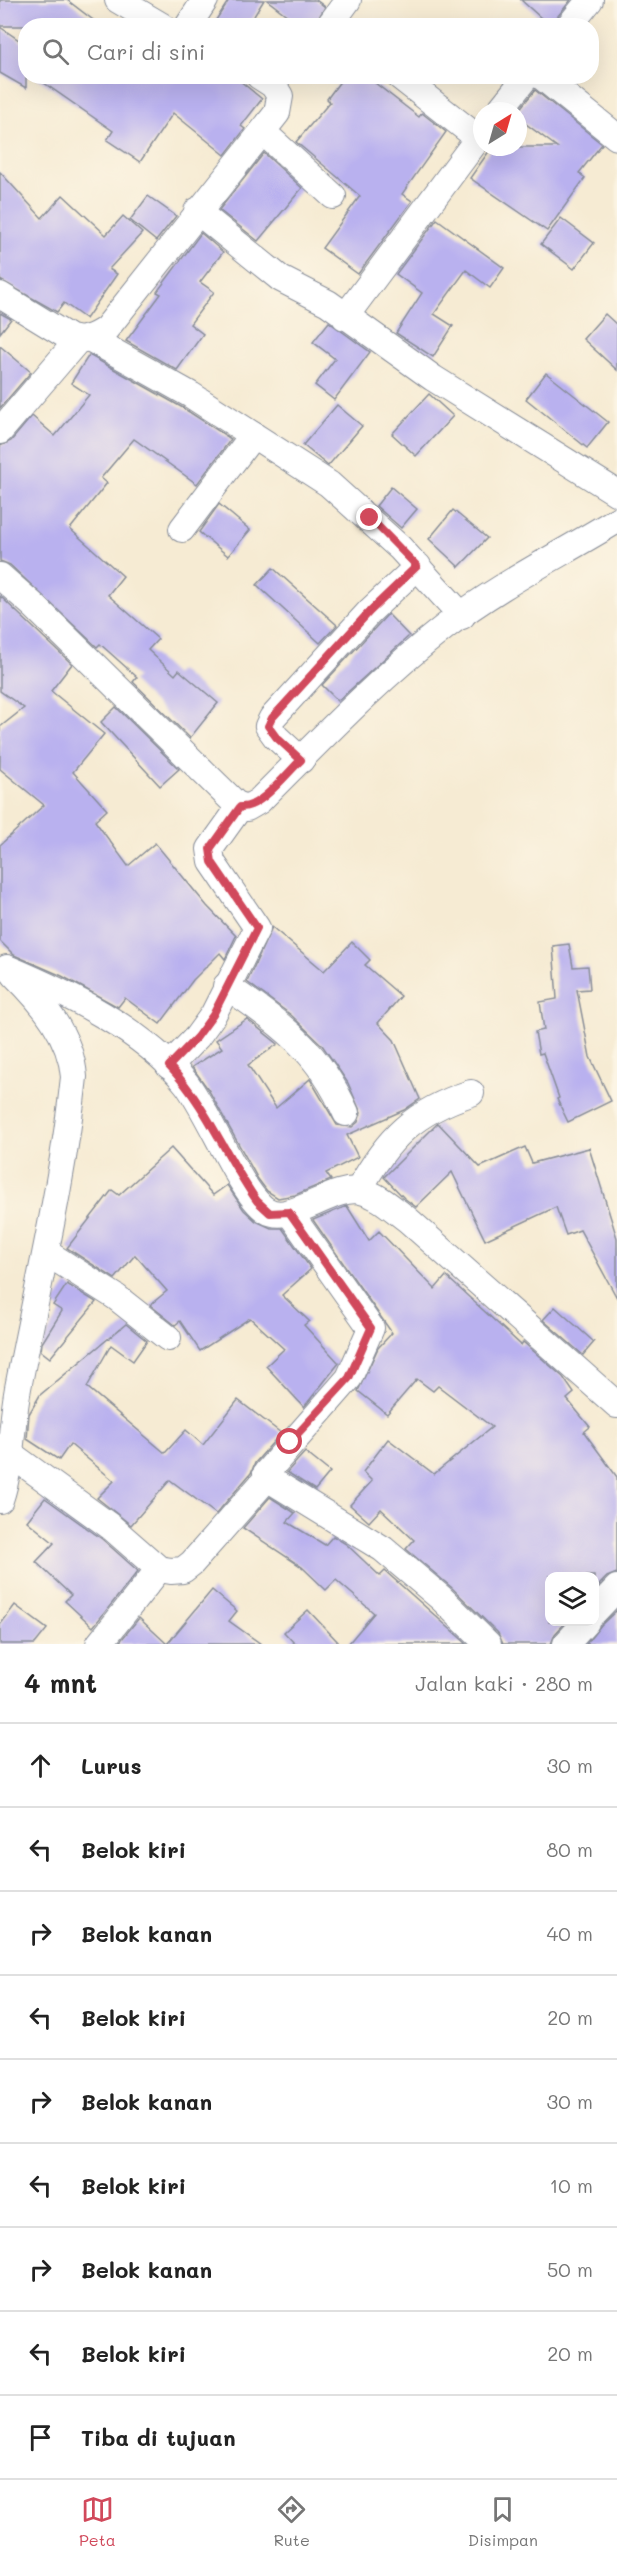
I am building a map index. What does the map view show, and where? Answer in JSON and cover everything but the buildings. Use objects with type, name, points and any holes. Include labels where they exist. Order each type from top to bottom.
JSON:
[{"type":"street","points":[[118,0],[148,18]]},
{"type":"street","points":[[193,18],[205,0]]},
{"type":"street","points":[[336,18],[348,0]]},
{"type":"street","points":[[575,18],[590,0]]},
{"type":"street","points":[[0,431],[84,339],[106,329],[197,211],[263,132],[279,107],[280,96],[276,84]]},
{"type":"street","points":[[410,84],[473,131]]},
{"type":"street","points":[[506,102],[521,84]]},
{"type":"street","points":[[551,84],[617,137]]},
{"type":"street","points":[[263,132],[333,196]]},
{"type":"street","points":[[345,317],[473,145]]},
{"type":"street","points":[[197,211],[281,279],[328,303],[442,384],[617,493]]},
{"type":"street","points":[[0,295],[191,395],[329,484],[370,518],[462,616]]},
{"type":"street","points":[[182,529],[253,435]]},
{"type":"street","points":[[0,576],[240,807],[247,808],[259,801],[418,650],[462,616],[617,520]]},
{"type":"street","points":[[301,760],[276,737],[268,726],[272,718],[370,611],[417,566]]},
{"type":"street","points":[[169,1066],[207,1024],[257,928],[212,862],[210,849],[240,807]]},
{"type":"street","points":[[4,964],[53,987],[96,1011],[169,1066],[186,1083],[257,1201],[270,1213],[289,1212],[333,1195],[359,1190],[381,1200],[408,1220],[617,1405]]},
{"type":"street","points":[[0,1500],[6,1479],[17,1391],[47,1253],[72,1100],[73,1058],[53,1020],[32,992],[4,964]]},
{"type":"street","points":[[226,986],[281,1024],[299,1041],[335,1088],[346,1113]]},
{"type":"street","points":[[359,1190],[372,1166],[409,1122],[434,1107],[471,1093]]},
{"type":"street","points":[[9,1453],[111,1527],[159,1569],[183,1570],[192,1563],[268,1477],[268,1469],[349,1378],[371,1328],[289,1212]]},
{"type":"street","points":[[47,1253],[116,1297],[168,1338]]},
{"type":"street","points":[[268,1477],[383,1549],[441,1598],[488,1644]]},
{"type":"street","points":[[99,1644],[159,1569]]},
{"type":"street","points":[[599,1607],[617,1588]]},
{"type":"street","points":[[566,1644],[582,1626]]},
{"type":"route","points":[[290,1442],[349,1378],[371,1328],[289,1212],[270,1213],[257,1201],[244,1184],[186,1083],[169,1066],[197,1037],[213,1015],[257,928],[212,862],[210,849],[240,807],[247,808],[259,801],[301,760],[276,737],[268,726],[272,718],[370,611],[417,566],[370,518]]}]
